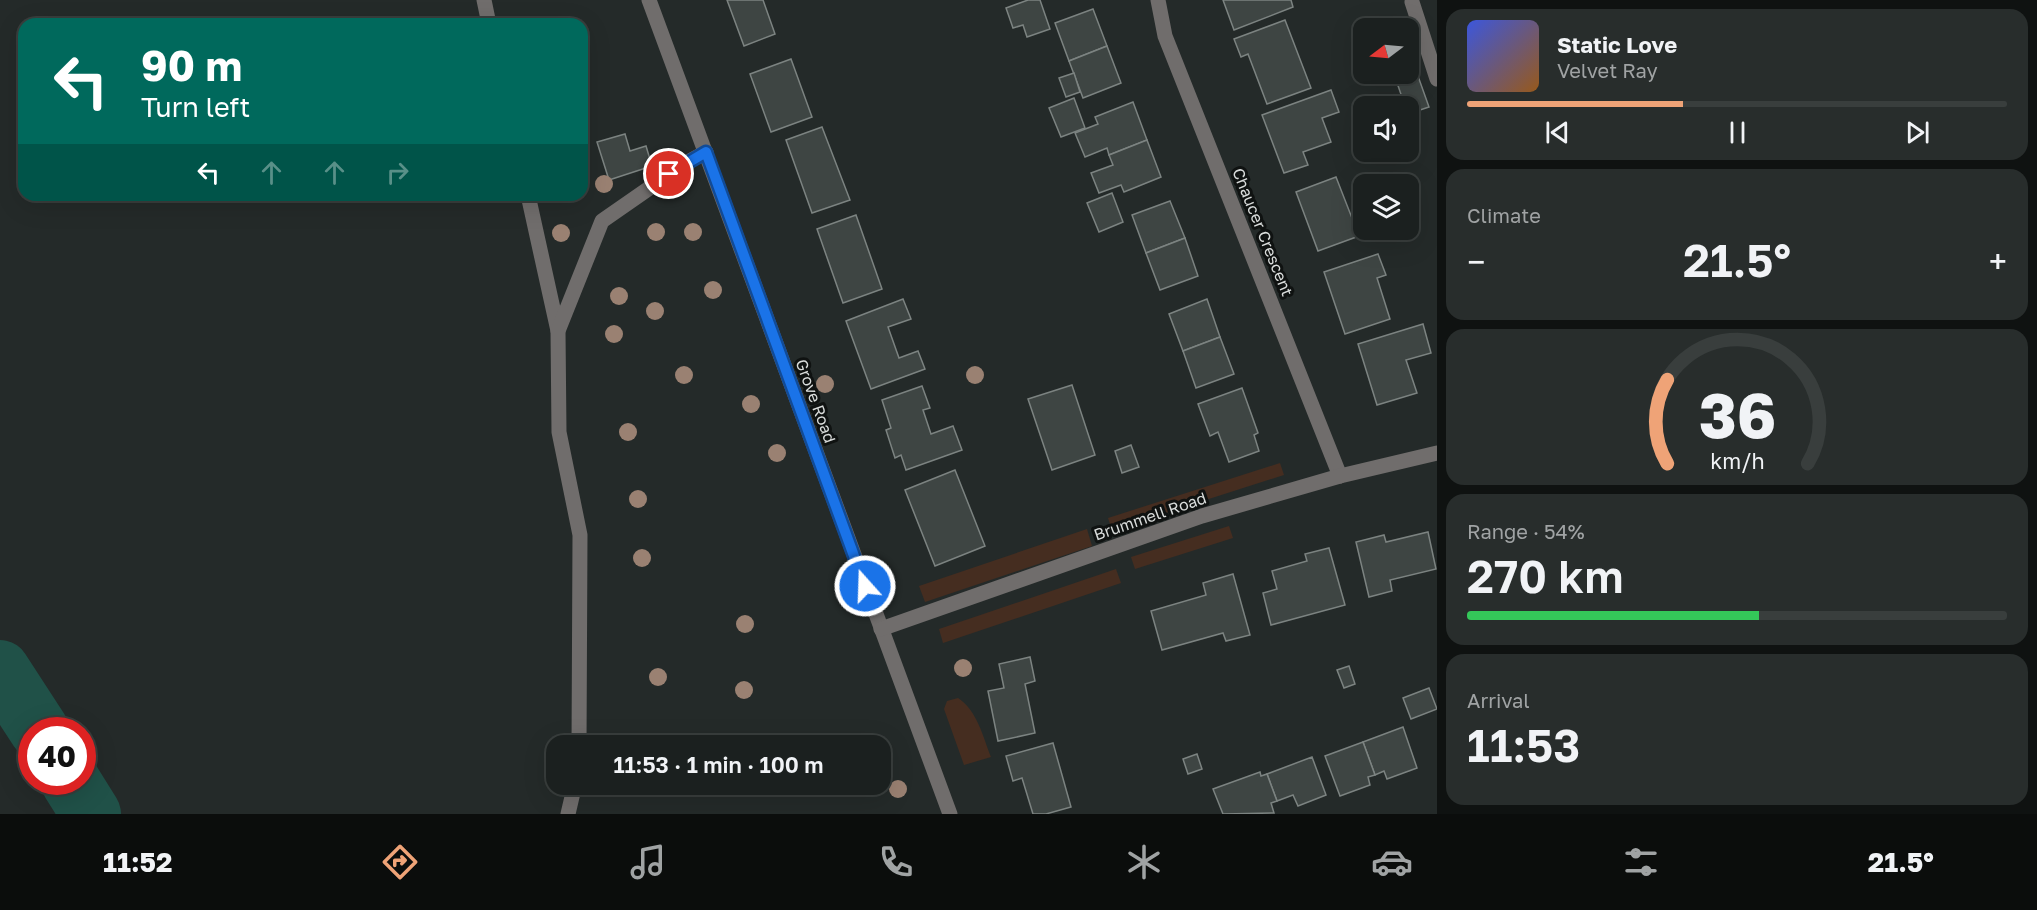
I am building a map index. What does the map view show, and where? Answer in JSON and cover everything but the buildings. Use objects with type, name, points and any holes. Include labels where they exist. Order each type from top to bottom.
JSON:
[{"type":"street","points":[[484,0],[488,18]]},
{"type":"street","name":"Grove Road","points":[[649,0],[950,814]]},
{"type":"street","name":"Chaucer Crescent","points":[[1158,0],[1165,36],[1340,476]]},
{"type":"street","points":[[1412,2],[1432,50],[1437,79]]},
{"type":"street","points":[[558,331],[602,221],[684,164],[706,152]]},
{"type":"street","points":[[529,201],[558,331],[559,432],[580,535],[579,735]]},
{"type":"street","name":"Brummell Road","points":[[880,629],[1202,516],[1340,476],[1437,453]]},
{"type":"street","points":[[568,814],[572,795]]},
{"type":"shaded area","points":[[1280,463],[1284,475],[1112,530],[1108,518]]},
{"type":"shaded area","points":[[1229,526],[1233,538],[1135,569],[1131,557]]},
{"type":"shaded area","points":[[1087,529],[1092,546],[925,602],[919,586]]},
{"type":"shaded area","points":[[1116,569],[1121,583],[943,643],[939,629]]},
{"type":"shaded area","points":[[958,698],[965,703],[975,717],[991,757],[964,765],[944,709],[947,701]]},
{"type":"waterway","points":[[0,670],[31,717]]},
{"type":"waterway","points":[[79,795],[91,814]]},
{"type":"route","points":[[669,174],[706,152],[865,586]]}]
